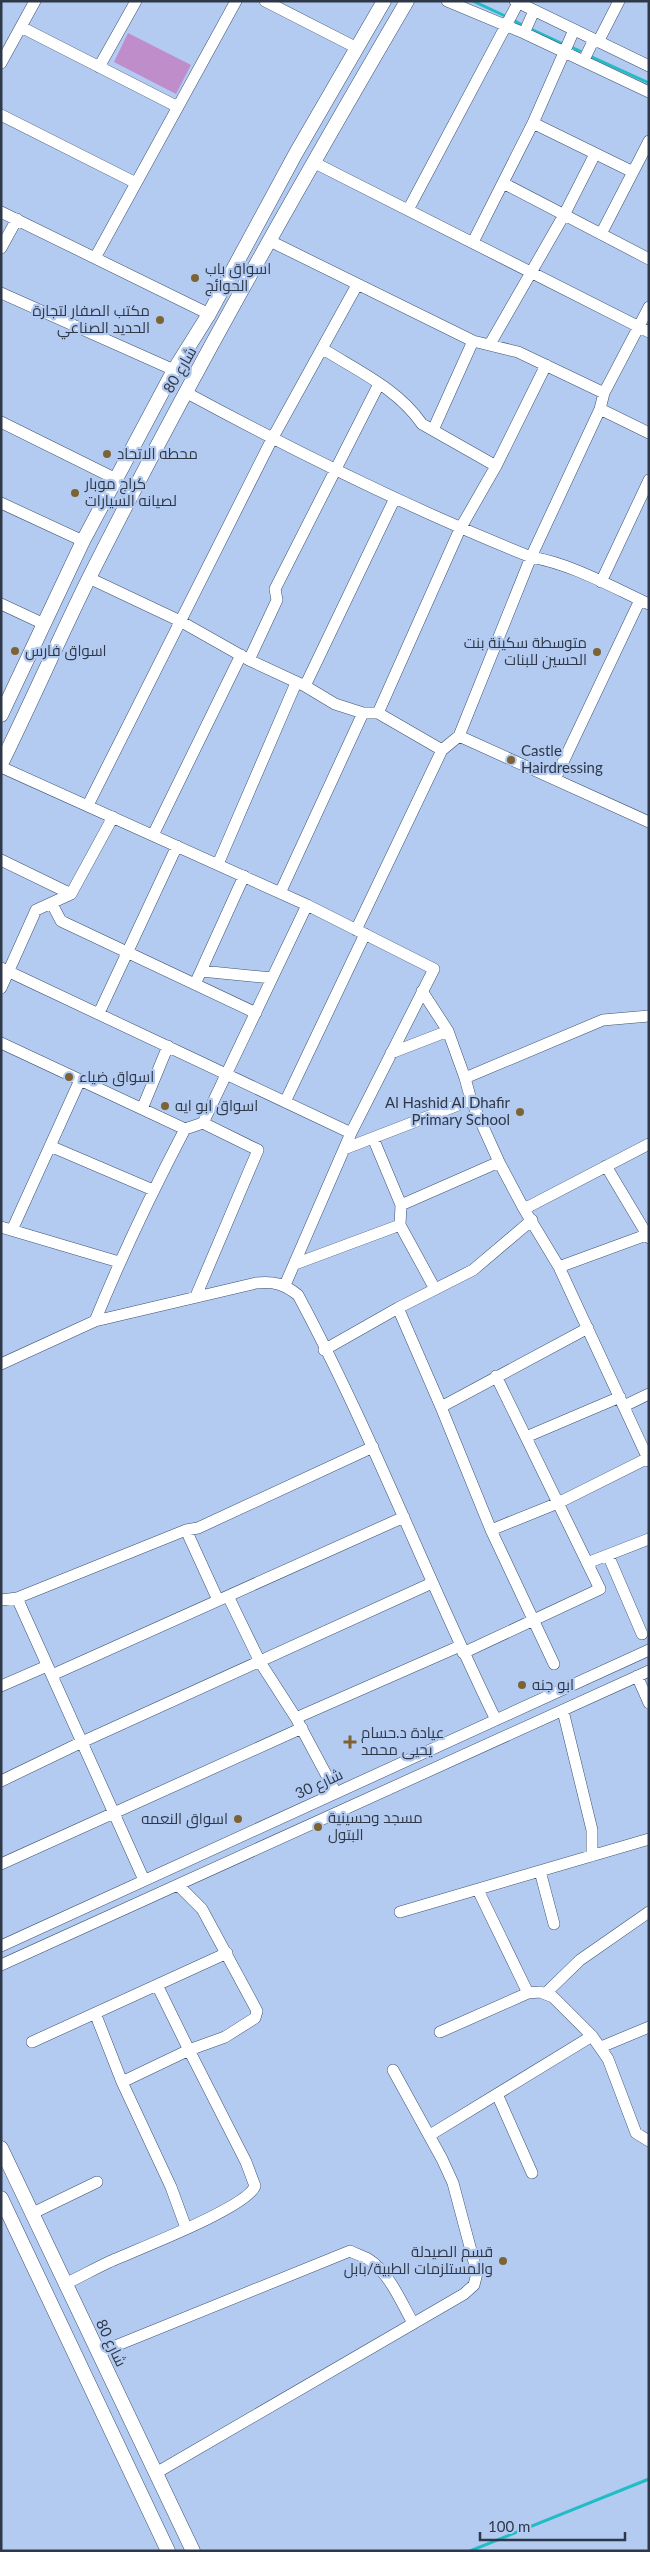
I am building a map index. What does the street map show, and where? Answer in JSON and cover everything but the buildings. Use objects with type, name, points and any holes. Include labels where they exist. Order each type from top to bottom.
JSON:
[{"type":"main road","name":"شارع 80","points":[[1,715],[83,541],[174,370],[209,314],[296,153],[384,1]]},
{"type":"main road","name":"شارع 80","points":[[1,766],[74,608],[187,393],[313,162],[407,1]]},
{"type":"main road","points":[[55,602],[60,611],[70,612],[74,608]]},
{"type":"main road","points":[[34,647],[37,643],[46,643],[52,650],[52,655]]},
{"type":"main road","name":"شارع 80","points":[[1,2148],[193,2551]]},
{"type":"main road","points":[[1,2198],[168,2551]]},
{"type":"main road","points":[[95,2396],[107,2399],[116,2390]]},
{"type":"main road","points":[[109,2426],[116,2417],[128,2417]]},
{"type":"street","points":[[1,63],[35,1]]},
{"type":"street","points":[[99,67],[136,1]]},
{"type":"street","points":[[95,258],[236,1]]},
{"type":"street","points":[[265,1],[357,48]]},
{"type":"street","points":[[447,1],[507,25],[649,92]]},
{"type":"street","points":[[584,60],[618,1]]},
{"type":"street","points":[[408,210],[507,25],[516,2],[649,66]]},
{"type":"street","points":[[524,33],[534,10]]},
{"type":"street","points":[[21,27],[178,107]]},
{"type":"street","points":[[473,242],[533,123],[574,30]]},
{"type":"street","points":[[1,115],[136,183]]},
{"type":"street","points":[[533,123],[633,172]]},
{"type":"street","points":[[601,234],[649,141]]},
{"type":"street","points":[[490,344],[564,215],[595,154]]},
{"type":"street","points":[[313,162],[644,329]]},
{"type":"street","points":[[502,183],[649,259]]},
{"type":"street","points":[[1,212],[209,314]]},
{"type":"street","points":[[1,248],[17,219]]},
{"type":"street","points":[[270,241],[473,341],[518,352],[604,393]]},
{"type":"street","points":[[88,805],[272,439],[357,285]]},
{"type":"street","points":[[1,293],[174,370]]},
{"type":"street","points":[[284,1102],[442,750],[459,736],[531,558],[600,408],[604,393],[644,329],[649,307]]},
{"type":"street","points":[[432,430],[473,341]]},
{"type":"street","points":[[322,349],[395,394],[422,424],[496,466]]},
{"type":"street","points":[[378,713],[460,529],[496,466],[546,365]]},
{"type":"street","points":[[153,835],[245,657],[277,600],[274,589],[379,384]]},
{"type":"street","points":[[187,393],[272,439],[460,529],[531,558],[544,560],[601,582],[644,602],[555,779]]},
{"type":"street","points":[[600,408],[649,433]]},
{"type":"street","points":[[1,422],[116,479]]},
{"type":"street","points":[[601,582],[649,480]]},
{"type":"street","points":[[218,864],[300,684],[395,498]]},
{"type":"street","points":[[1,503],[83,541]]},
{"type":"street","points":[[89,578],[180,621],[335,704],[363,713],[378,713],[442,750]]},
{"type":"street","points":[[1,604],[44,624]]},
{"type":"street","points":[[280,893],[363,713]]},
{"type":"street","points":[[459,736],[649,822]]},
{"type":"street","points":[[1,766],[307,905],[434,969],[351,1133],[285,1285]]},
{"type":"street","points":[[1,988],[5,969],[36,910],[71,894],[113,817]]},
{"type":"street","points":[[99,1013],[177,846]]},
{"type":"street","points":[[1,860],[71,894]]},
{"type":"street","points":[[195,984],[244,876]]},
{"type":"street","points":[[52,904],[61,921],[256,1012]]},
{"type":"street","points":[[203,1123],[307,905]]},
{"type":"street","points":[[5,969],[351,1133]]},
{"type":"street","points":[[201,971],[272,978]]},
{"type":"street","points":[[422,991],[448,1031],[466,1078],[471,1100],[499,1162],[524,1209],[559,1266],[648,1460],[558,1503],[491,1530]]},
{"type":"street","points":[[466,1078],[603,1020],[649,1016]]},
{"type":"street","points":[[392,1052],[448,1031]]},
{"type":"street","points":[[1,1043],[185,1129],[203,1123],[258,1150],[196,1296]]},
{"type":"street","points":[[142,1109],[168,1046]]},
{"type":"street","points":[[80,1080],[50,1146],[6,1229],[119,1262]]},
{"type":"street","points":[[344,1149],[471,1100]]},
{"type":"street","points":[[95,1321],[119,1262],[185,1129]]},
{"type":"street","points":[[373,1138],[401,1206],[400,1225],[435,1289]]},
{"type":"street","points":[[524,1209],[649,1144]]},
{"type":"street","points":[[50,1146],[154,1190]]},
{"type":"street","points":[[401,1206],[499,1162]]},
{"type":"street","points":[[559,1266],[648,1235],[606,1166]]},
{"type":"street","points":[[324,1350],[398,1308],[473,1270],[532,1220]]},
{"type":"street","points":[[295,1264],[400,1225]]},
{"type":"street","points":[[1,1364],[95,1321],[196,1296],[264,1282],[285,1285],[298,1295],[374,1447],[432,1583],[496,1720]]},
{"type":"street","points":[[398,1308],[491,1530],[554,1664]]},
{"type":"street","points":[[441,1407],[588,1328]]},
{"type":"street","points":[[1,1864],[299,1723],[462,1650],[535,1622],[600,1589],[496,1376]]},
{"type":"street","points":[[526,1437],[649,1394]]},
{"type":"street","points":[[1,1600],[17,1598],[186,1530],[198,1528],[374,1447]]},
{"type":"street","points":[[1,1686],[49,1670],[223,1598],[404,1518]]},
{"type":"street","points":[[186,1530],[260,1662],[299,1723],[336,1793]]},
{"type":"street","points":[[587,1563],[649,1539]]},
{"type":"street","points":[[608,1555],[642,1634]]},
{"type":"street","points":[[1,1782],[82,1742],[432,1583]]},
{"type":"street","points":[[17,1598],[144,1880]]},
{"type":"street","name":"شارع 30","points":[[1,1946],[649,1650]]},
{"type":"street","points":[[1,1966],[649,1671]]},
{"type":"street","points":[[637,1676],[649,1703]]},
{"type":"street","points":[[564,1711],[592,1830],[592,1856]]},
{"type":"street","points":[[442,1744],[444,1754],[452,1762]]},
{"type":"street","points":[[420,1754],[428,1772]]},
{"type":"street","points":[[400,1912],[649,1839]]},
{"type":"street","points":[[540,1871],[554,1924]]},
{"type":"street","points":[[122,2082],[188,2050],[225,2037],[257,2015],[257,2011],[227,1953],[202,1909],[179,1886]]},
{"type":"street","points":[[478,1890],[528,1993]]},
{"type":"street","points":[[546,1993],[580,1960],[649,1912]]},
{"type":"street","points":[[32,2042],[227,1953]]},
{"type":"street","points":[[65,2284],[241,2201],[255,2186],[246,2162],[156,1985]]},
{"type":"street","points":[[440,2032],[528,1993],[546,1993],[559,2001],[601,2048],[613,2071],[636,2133],[649,2141]]},
{"type":"street","points":[[95,2013],[122,2082],[171,2187],[186,2228]]},
{"type":"street","points":[[601,2048],[649,2027]]},
{"type":"street","points":[[430,2135],[592,2036]]},
{"type":"street","points":[[156,2473],[470,2290],[477,2273],[452,2183],[430,2135],[393,2070]]},
{"type":"street","points":[[496,2094],[532,2173]]},
{"type":"street","points":[[33,2212],[97,2182]]},
{"type":"street","points":[[98,2352],[350,2251],[369,2259],[387,2278],[413,2323]]},
{"type":"shaded area","points":[[128,33],[191,65],[176,94],[114,62]]},
{"type":"waterway","points":[[473,1],[505,16]]},
{"type":"waterway","points":[[515,21],[522,25]]},
{"type":"waterway","points":[[533,30],[561,43]]},
{"type":"waterway","points":[[571,47],[580,51]]},
{"type":"waterway","points":[[592,57],[649,83]]},
{"type":"waterway","points":[[470,2551],[649,2479]]},
{"type":"place","name":"اسواق باب الحوائج","points":[[195,278]]},
{"type":"place","name":"مكتب الصفار لتجارة الحديد الصناعي","points":[[160,320]]},
{"type":"place","name":"محطه الاتحاد","points":[[107,454]]},
{"type":"place","name":"كراج موبار لصيانه السيارات","points":[[75,493]]},
{"type":"place","name":"اسواق فارس","points":[[15,651]]},
{"type":"place","name":"متوسطة سكينة بنت الحسين للبنات","points":[[597,652]]},
{"type":"place","name":"Castle Hairdressing","points":[[511,760]]},
{"type":"place","name":"اسواق ضياء","points":[[69,1077]]},
{"type":"place","name":"اسواق ابو ايه","points":[[165,1106]]},
{"type":"place","name":"Al Hashid Al Dhafir Primary School","points":[[520,1112]]},
{"type":"place","name":"ابو جنه","points":[[522,1685]]},
{"type":"place","name":"عيادة د.حسام يحيى محمد","points":[[350,1742]]},
{"type":"place","name":"اسواق النعمه","points":[[238,1819]]},
{"type":"place","name":"مسجد وحسينية البتول","points":[[318,1827]]},
{"type":"place","name":"قسم الصيدلة والمستلزمات الطبية/بابل","points":[[503,2261]]}]
